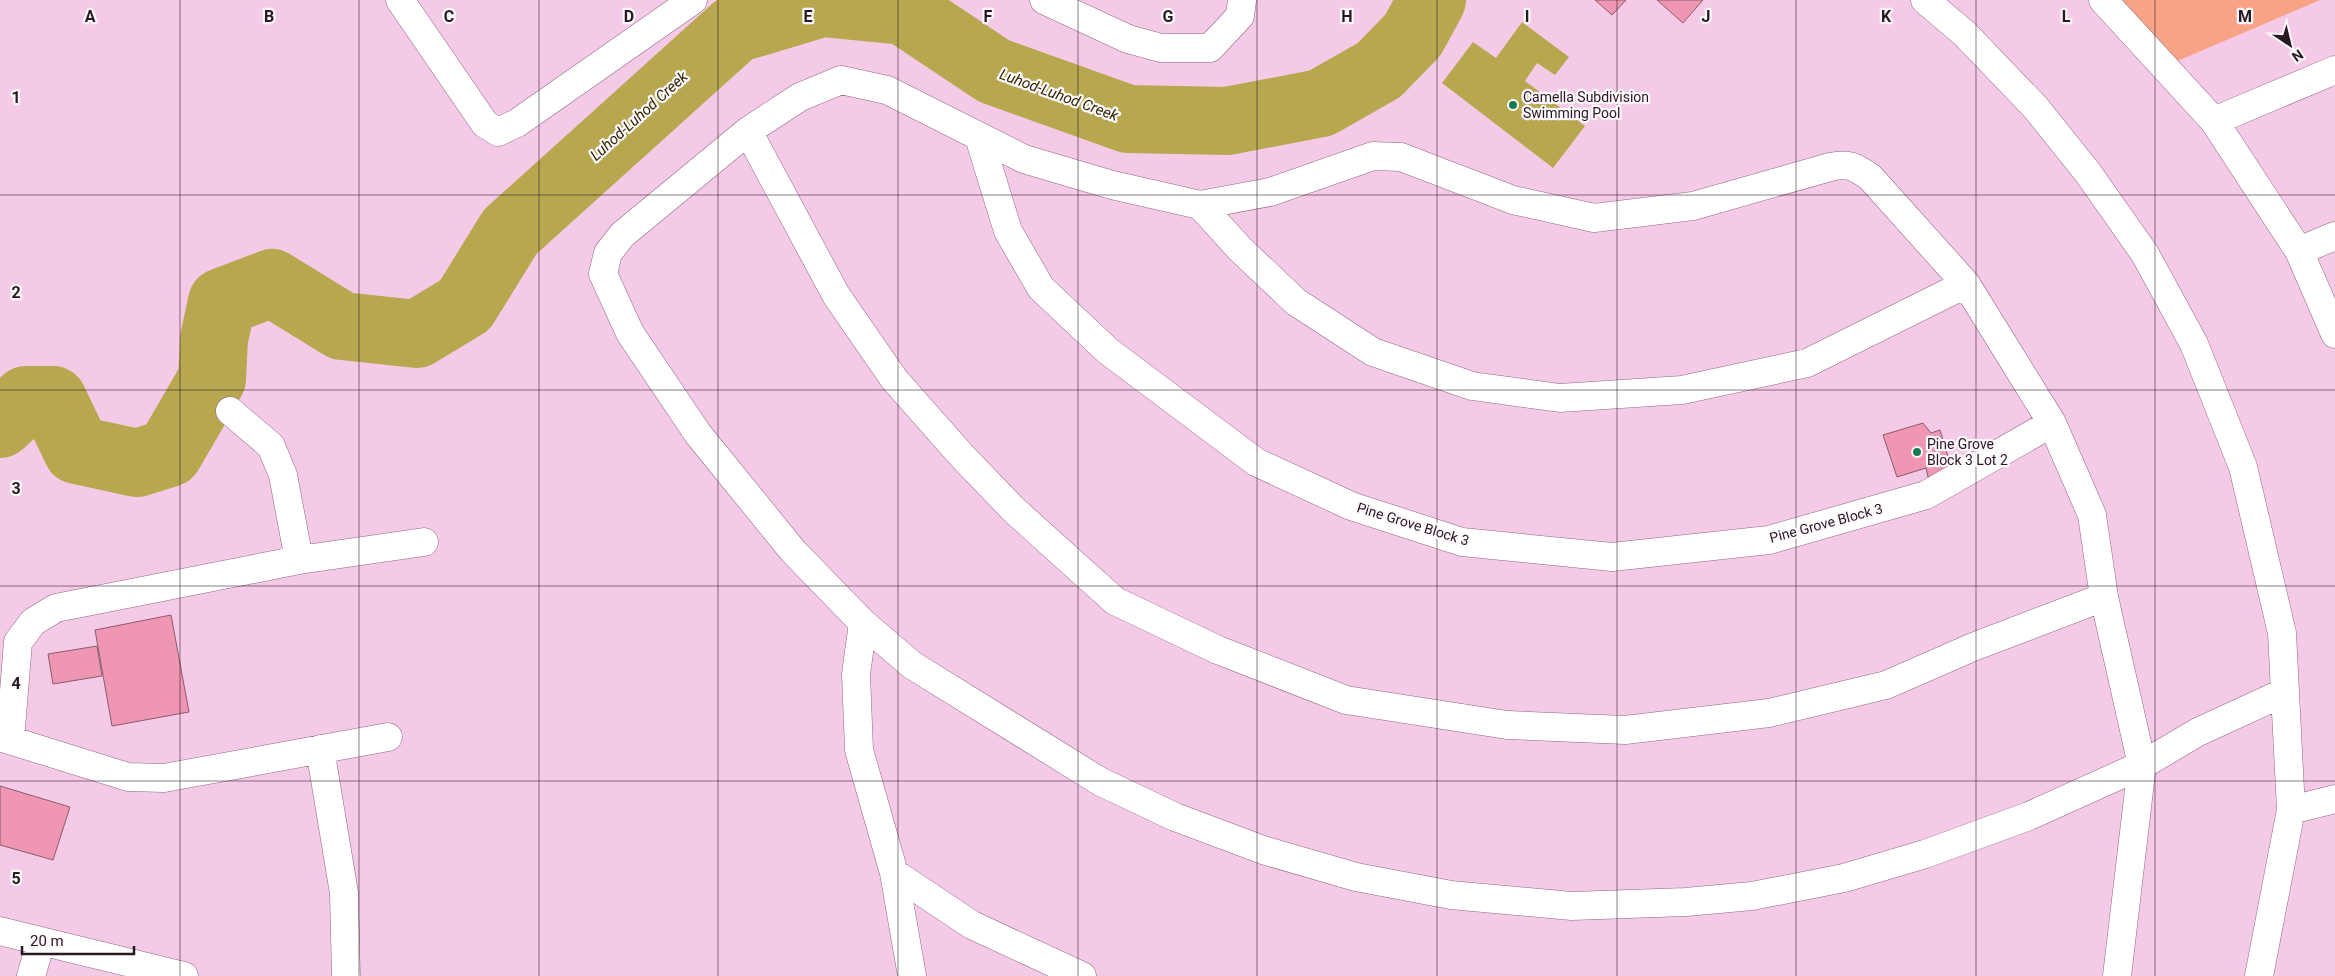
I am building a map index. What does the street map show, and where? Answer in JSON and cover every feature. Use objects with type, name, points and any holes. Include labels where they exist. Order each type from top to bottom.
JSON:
[{"type":"street","points":[[406,3],[485,124],[498,132],[517,123],[693,0]]},
{"type":"street","points":[[1044,0],[1128,39],[1161,48],[1210,48],[1240,16],[1242,0]]},
{"type":"street","points":[[1925,0],[1965,34],[2036,108],[2088,173],[2145,254],[2194,344],[2243,468],[2282,633],[2291,810],[2260,976]]},
{"type":"street","points":[[2103,0],[2214,122],[2299,251],[2335,334]]},
{"type":"street","points":[[2214,122],[2335,70]]},
{"type":"street","points":[[2117,976],[2142,765],[2104,597],[2092,515],[2052,423],[1966,284],[1870,177],[1856,167],[1842,165],[1693,206],[1594,218],[1512,200],[1401,157],[1373,156],[1270,192],[1200,206],[1112,186],[1024,159],[887,90],[841,80],[800,97],[748,131],[622,235],[608,254],[604,274],[630,333],[698,434],[792,551],[863,623],[912,665],[1101,782],[1176,817],[1264,850],[1356,877],[1451,895],[1572,906],[1686,902],[1752,896],[1844,878],[1925,854],[2029,816],[2142,765],[2198,732],[2285,692]]},
{"type":"street","points":[[748,131],[836,295],[894,379],[962,456],[1014,510],[1115,601],[1218,650],[1346,700],[1507,724],[1625,730],[1769,713],[1886,685],[1973,648],[2104,597]]},
{"type":"street","name":"Pine Grove Block 3","points":[[979,137],[1008,231],[1041,288],[1108,351],[1256,462],[1351,506],[1462,542],[1612,557],[1769,540],[1926,496],[2052,423]]},
{"type":"street","points":[[1200,206],[1240,250],[1296,302],[1373,352],[1472,386],[1560,398],[1682,390],[1807,363],[1966,284]]},
{"type":"street","points":[[2299,251],[2335,236]]},
{"type":"street","points":[[230,411],[271,446],[283,475],[298,560]]},
{"type":"street","points":[[388,737],[164,778],[128,777],[5,738],[18,642],[33,622],[56,608],[298,560],[424,542]]},
{"type":"street","points":[[863,623],[856,674],[859,750],[894,873],[912,976]]},
{"type":"street","points":[[320,749],[344,893],[346,976]]},
{"type":"street","points":[[2291,810],[2335,799]]},
{"type":"street","points":[[894,873],[972,925],[1082,976]]},
{"type":"street","points":[[0,932],[184,976]]},
{"type":"street","points":[[31,976],[41,942]]},
{"type":"shaded area","points":[[2117,0],[2320,0],[2168,65]]},
{"type":"shaded area","name":"Camella Subdivision Swimming Pool","points":[[1522,22],[1569,57],[1555,75],[1537,63],[1525,81],[1585,126],[1553,168],[1442,83],[1473,42],[1496,58]]},
{"type":"building","points":[[1595,0],[1626,0],[1612,15]]},
{"type":"building","points":[[1657,0],[1703,0],[1683,23]]},
{"type":"building","name":"Pine Grove Block 3 Lot 2","points":[[1923,423],[1931,433],[1940,430],[1952,470],[1928,477],[1926,468],[1897,477],[1883,435]]},
{"type":"building","points":[[171,615],[189,712],[112,726],[95,630]]},
{"type":"building","points":[[97,646],[102,676],[53,684],[48,654]]},
{"type":"building","points":[[0,786],[70,807],[53,860],[0,845]]},
{"type":"waterway","name":"Luhod-Luhod Creek","points":[[0,424],[26,400],[53,400],[77,450],[137,463],[169,453],[212,379],[214,339],[222,302],[272,283],[342,326],[417,334],[465,305],[510,232],[735,29],[822,3],[904,11],[994,71],[1128,119],[1227,121],[1321,103],[1379,70],[1413,35],[1432,0]]},
{"type":"place","name":"Camella Subdivision Swimming Pool","points":[[1513,105]]},
{"type":"place","name":"Pine Grove Block 3 Lot 2","points":[[1917,452]]}]
